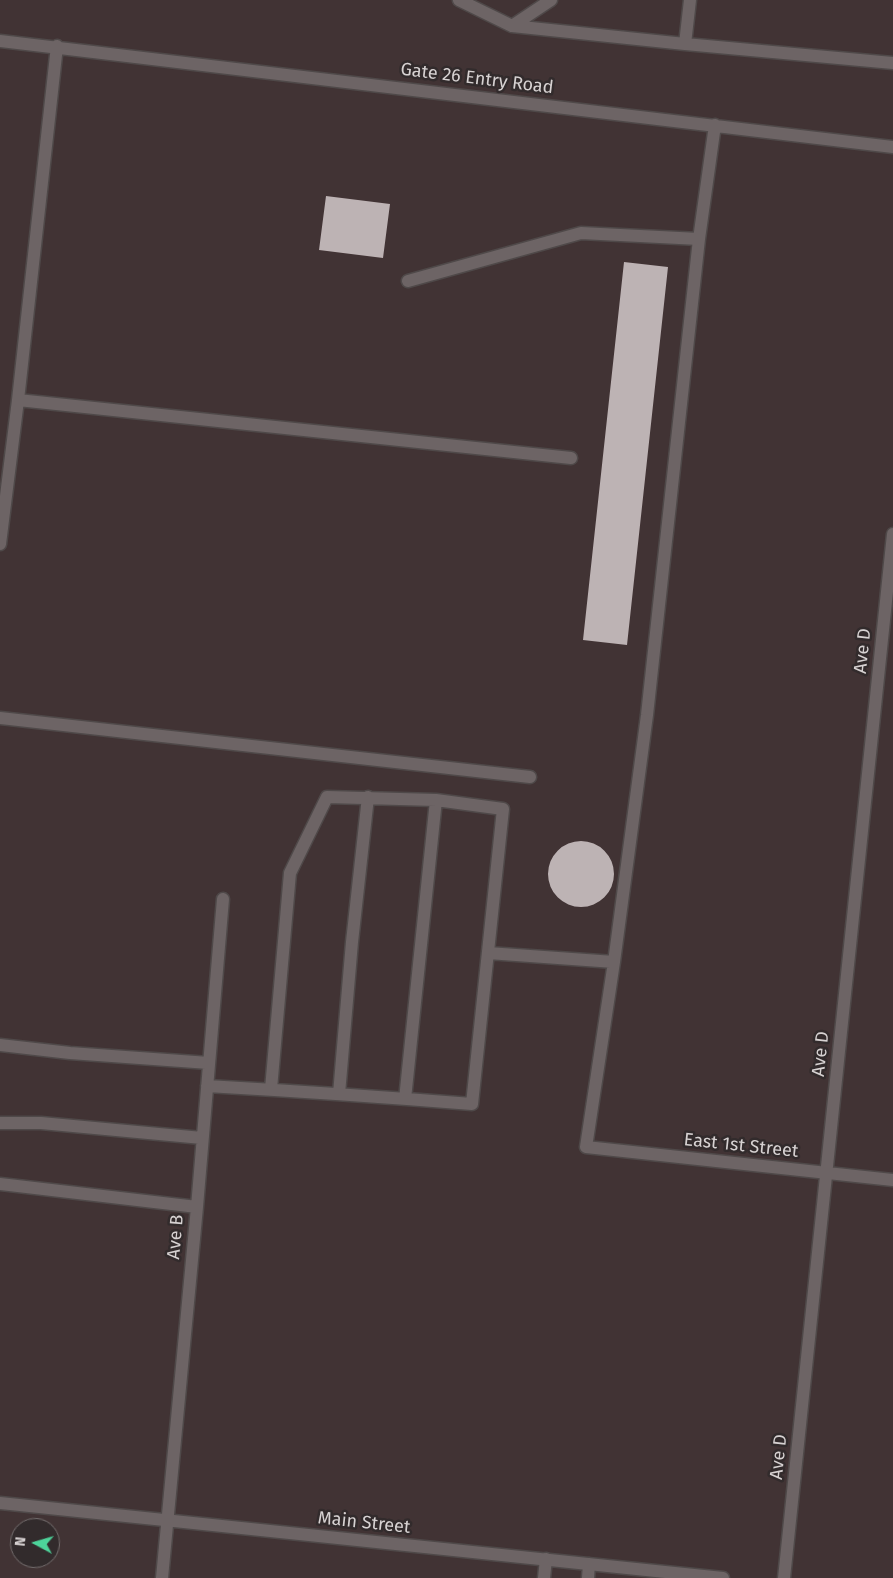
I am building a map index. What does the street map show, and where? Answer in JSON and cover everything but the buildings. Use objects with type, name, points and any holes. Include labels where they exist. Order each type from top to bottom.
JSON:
[{"type":"street","points":[[459,0],[512,26],[685,44],[893,62]]},
{"type":"street","points":[[512,26],[551,0]]},
{"type":"street","points":[[685,44],[690,0]]},
{"type":"street","name":"Gate 26 Entry Road","points":[[0,41],[57,46],[893,147]]},
{"type":"street","points":[[0,544],[18,400],[57,46]]},
{"type":"street","points":[[488,953],[614,962],[647,715],[700,239],[715,125]]},
{"type":"street","points":[[408,281],[581,233],[700,239]]},
{"type":"street","points":[[18,400],[571,458]]},
{"type":"street","name":"Ave D","points":[[784,1578],[893,534]]},
{"type":"street","points":[[0,718],[530,777]]},
{"type":"street","points":[[207,1086],[472,1104],[504,809],[436,800],[327,796],[290,873],[272,1090]]},
{"type":"street","points":[[340,1094],[352,942],[368,797]]},
{"type":"street","points":[[404,1099],[436,800]]},
{"type":"street","name":"Ave B","points":[[162,1578],[197,1207],[223,900]]},
{"type":"street","name":"East 1st Street","points":[[614,962],[586,1148],[893,1180]]},
{"type":"street","points":[[0,1045],[70,1053],[209,1063]]},
{"type":"street","points":[[0,1123],[42,1124],[202,1138]]},
{"type":"street","points":[[0,1184],[197,1207]]},
{"type":"street","name":"Main Street","points":[[0,1503],[723,1578]]},
{"type":"street","points":[[544,1578],[546,1559]]},
{"type":"street","points":[[588,1578],[590,1564]]},
{"type":"shaded area","points":[[0,0],[893,0],[893,1578],[0,1578]]}]
